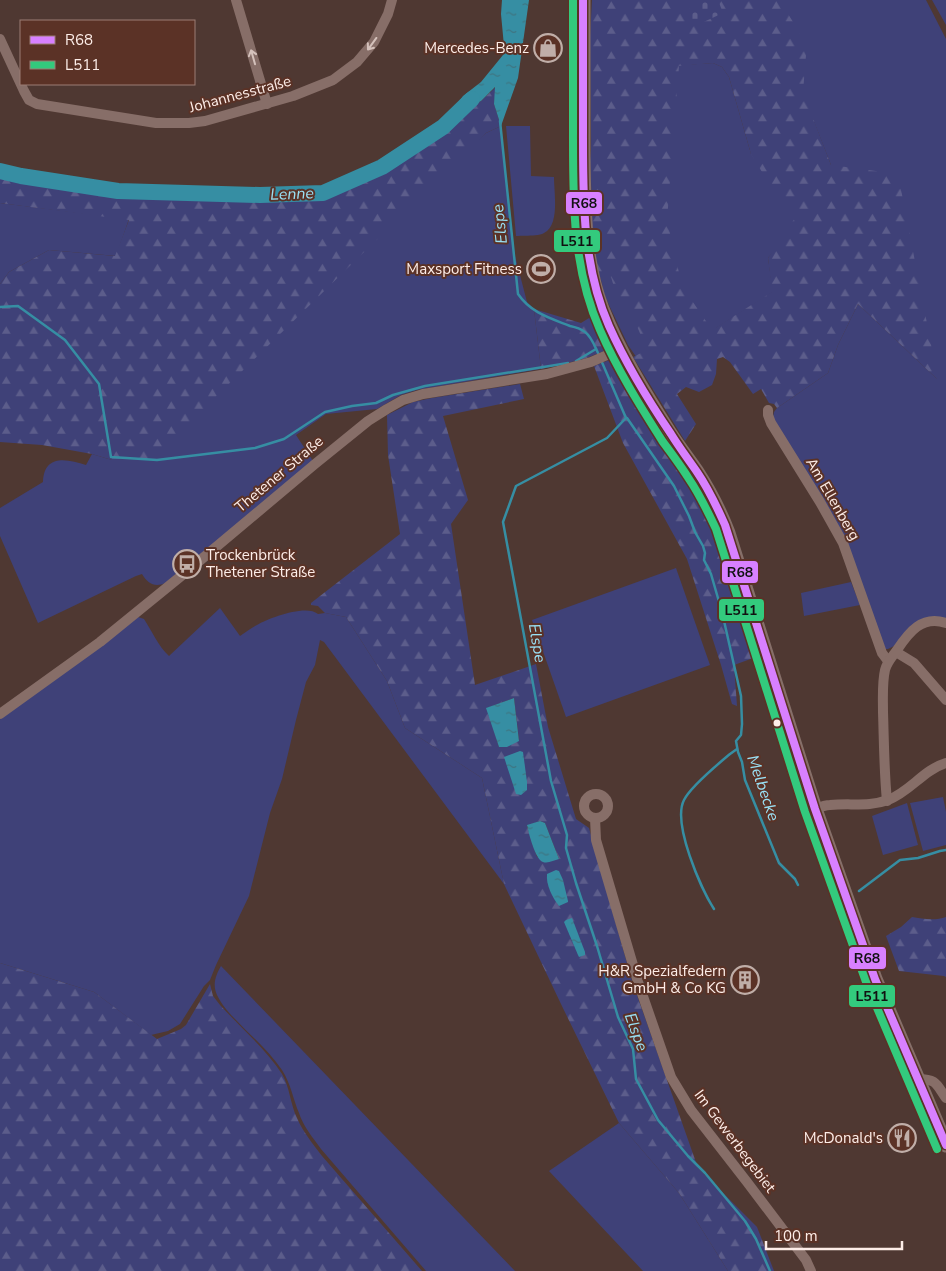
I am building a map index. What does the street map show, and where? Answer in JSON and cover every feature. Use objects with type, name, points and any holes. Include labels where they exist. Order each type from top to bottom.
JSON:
[{"type":"main road","points":[[584,0],[584,178],[588,254],[591,273],[615,351],[644,391],[697,472],[721,515],[816,809],[876,979],[946,1145]]},
{"type":"street","points":[[236,0],[267,104]]},
{"type":"street","name":"Johannesstraße","points":[[21,85],[29,100],[37,104],[156,123],[173,124],[205,121],[293,96],[332,80],[357,62],[374,42],[388,14],[392,0]]},
{"type":"street","name":"Johannesstraße","points":[[0,39],[20,83]]},
{"type":"street","name":"Thetener Straße","points":[[0,714],[100,642],[314,464],[386,408],[423,394],[547,374],[591,362],[615,351]]},
{"type":"street","name":"Am Ellenberg","points":[[768,410],[771,423],[816,495],[843,543],[882,653],[888,662]]},
{"type":"street","points":[[887,801],[883,686],[885,670],[888,662],[905,637],[915,628],[932,621],[946,623]]},
{"type":"street","points":[[896,652],[914,663],[946,700]]},
{"type":"street","points":[[816,809],[828,805],[861,805],[887,801],[901,794],[920,776],[946,763]]},
{"type":"street","name":"Im Gewerbegebiet","points":[[594,818],[596,840],[638,982],[671,1077],[691,1110],[806,1260],[811,1271]]},
{"type":"street","points":[[918,1079],[933,1080],[946,1098]]},
{"type":"green space","points":[[592,0],[926,0],[946,39],[946,620],[929,618],[894,646],[885,649],[865,594],[773,417],[777,408],[828,373],[838,345],[858,304],[937,379],[831,165],[813,119],[832,181],[768,258],[773,292],[716,328],[718,331],[641,364],[628,345],[608,303],[596,259],[590,161],[598,72]],"holes":[[[738,59],[751,154],[729,77],[722,67],[713,63],[683,65]]]},
{"type":"green space","points":[[592,0],[780,0],[798,30],[806,55],[803,92],[831,165],[898,174],[938,380],[858,304],[838,345],[828,373],[777,408],[774,404],[769,403],[761,389],[753,394],[730,362],[723,357],[717,359],[716,374],[712,385],[699,392],[686,387],[677,394],[696,424],[685,441],[633,357],[647,350],[626,300],[619,303],[611,277],[601,280],[595,259],[592,226],[590,37]],"holes":[[[713,63],[722,67],[729,77],[751,154],[773,190],[783,192],[787,205],[795,218],[768,258],[772,292],[712,330],[682,286],[667,220],[679,66]]]},
{"type":"green space","points":[[688,0],[718,0],[723,13],[695,26],[690,15]]},
{"type":"green space","points":[[932,0],[946,0],[946,25]]},
{"type":"green space","points":[[496,87],[494,104],[501,126],[486,133],[150,461],[112,460],[92,454],[42,445],[0,442],[0,284],[9,272],[49,250],[115,256],[129,220],[0,203],[0,177],[24,183],[315,194],[360,176],[447,119],[481,101]]},
{"type":"green space","points":[[501,126],[515,256],[527,302],[534,309],[541,369],[417,390],[401,395],[377,409],[326,414],[296,435],[313,461],[165,583],[152,584],[142,574],[38,623],[0,536],[0,508],[43,482],[44,473],[52,463],[64,460],[86,465],[92,454],[112,460],[486,133]]},
{"type":"green space","points":[[506,126],[530,126],[531,176],[554,177],[554,216],[549,229],[544,233],[516,236]]},
{"type":"green space","points":[[0,203],[129,219],[116,256],[49,250],[9,272],[0,284]]},
{"type":"green space","points":[[534,309],[581,323],[594,315],[607,343],[604,351],[584,359],[541,369]]},
{"type":"green space","points":[[612,359],[661,443],[698,495],[720,546],[756,657],[734,665],[737,706],[732,704],[687,559],[623,443],[594,366]]},
{"type":"green space","points":[[520,384],[524,399],[443,416],[468,500],[451,524],[475,685],[536,664],[548,727],[576,819],[589,828],[632,981],[698,1168],[757,1227],[774,1271],[728,1271],[679,1193],[619,1123],[504,884],[482,778],[405,728],[387,681],[346,617],[325,613],[318,606],[311,605],[311,603],[400,534],[388,455],[387,415],[413,402]],"holes":[[[514,698],[519,740],[499,747],[487,708]],[[540,821],[545,823],[559,859],[537,857],[527,826]]]},
{"type":"green space","points":[[676,568],[710,665],[566,717],[532,620]]},
{"type":"green space","points":[[851,582],[860,605],[804,616],[801,593]]},
{"type":"green space","points":[[220,608],[240,636],[263,622],[297,611],[312,611],[318,614],[325,613],[346,617],[387,681],[405,728],[482,778],[504,884],[324,642],[320,640],[315,665],[306,682],[282,779],[270,813],[249,896],[210,980],[204,986],[180,1024],[168,1031],[151,1035],[94,992],[0,963],[0,719],[138,617],[144,619],[158,643],[169,656]]},
{"type":"green space","points":[[943,797],[946,812],[946,845],[923,851],[910,803]]},
{"type":"green space","points":[[907,803],[918,845],[883,855],[872,816]]},
{"type":"green space","points":[[912,917],[933,919],[946,917],[946,977],[899,971],[886,936],[901,927]]},
{"type":"green space","points":[[0,963],[94,992],[157,1039],[186,1025],[210,984],[213,996],[220,1005],[261,1047],[282,1074],[297,1118],[322,1156],[422,1271],[0,1271]]},
{"type":"green space","points":[[221,966],[515,1271],[426,1271],[308,1132],[282,1070],[266,1050],[232,1016],[217,995],[215,983]]},
{"type":"green space","points":[[619,1123],[679,1193],[728,1271],[643,1271],[549,1171]]},
{"type":"water","points":[[502,0],[529,0],[518,78],[501,126],[494,104],[495,87],[481,101],[447,119],[463,96],[481,82],[503,55]]},
{"type":"water","points":[[514,698],[519,741],[507,747],[499,747],[486,708]]},
{"type":"water","points":[[520,751],[523,752],[527,782],[527,790],[521,795],[516,794],[504,757]]},
{"type":"water","points":[[540,821],[545,823],[559,859],[543,862],[537,856],[527,825]]},
{"type":"water","points":[[556,870],[559,871],[563,880],[568,901],[559,906],[547,882],[547,874]]},
{"type":"water","points":[[572,918],[585,952],[585,955],[579,957],[564,922]]},
{"type":"waterway","name":"Lenne","points":[[0,171],[118,191],[260,195],[323,193],[382,167],[443,127],[472,99]]},
{"type":"waterway","name":"Elspe","points":[[500,121],[518,294],[523,301],[541,314],[585,332],[599,355]]},
{"type":"waterway","points":[[0,307],[18,306],[65,340],[99,384],[111,457],[157,460],[255,448],[284,439],[325,412],[376,403],[393,395],[425,386],[568,363]]},
{"type":"waterway","points":[[576,361],[596,349]]},
{"type":"waterway","name":"Elspe","points":[[601,360],[626,418],[607,438],[516,486],[503,522],[551,781],[567,835],[566,848],[576,883],[618,1017],[633,1049],[636,1079],[658,1120],[745,1221],[756,1239],[770,1271]]},
{"type":"waterway","name":"Melbecke","points":[[627,418],[674,486],[703,546],[704,560],[711,574],[722,612],[741,696],[741,735],[736,741],[745,780],[779,863],[795,879],[798,885]]},
{"type":"waterway","points":[[714,909],[702,887],[690,856],[682,824],[681,810],[684,800],[692,788],[737,749]]},
{"type":"waterway","name":"Melbecke","points":[[859,891],[900,860],[918,858],[946,850]]},
{"type":"transit line","name":"L511","points":[[573,0],[574,208],[579,257],[591,306],[600,330],[621,373],[663,442],[697,491],[716,529],[805,812],[866,982],[937,1149]]},
{"type":"transit line","name":"R68","points":[[583,0],[584,206],[589,255],[600,303],[630,368],[677,444],[705,484],[725,525],[815,809],[875,979],[946,1145]]},
{"type":"place","name":"Mercedes-Benz","points":[[548,48]]},
{"type":"place","name":"Maxsport Fitness","points":[[541,269]]},
{"type":"place","name":"Trockenbrück Thetener Straße","points":[[187,564]]},
{"type":"place","name":"H&R Spezialfedern GmbH & Co KG","points":[[745,980]]},
{"type":"place","name":"McDonald's","points":[[902,1138]]}]
